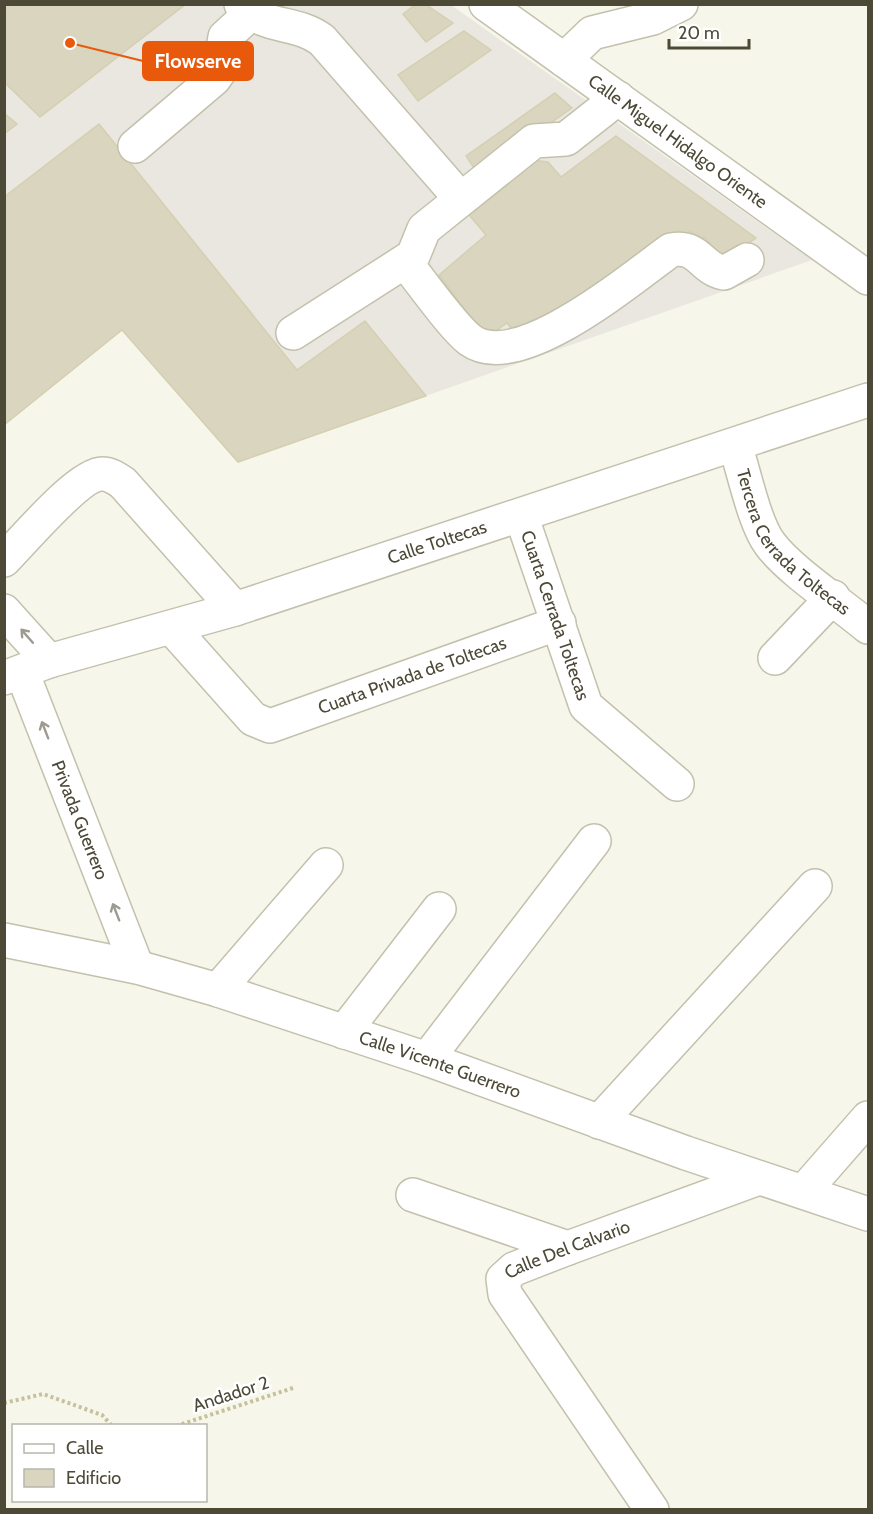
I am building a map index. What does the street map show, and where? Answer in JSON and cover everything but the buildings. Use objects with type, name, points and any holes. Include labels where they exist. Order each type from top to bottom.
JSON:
[{"type":"street","name":"Calle Miguel Hidalgo Oriente","points":[[486,4],[868,278]]},
{"type":"street","points":[[564,60],[592,33],[653,18],[681,4]]},
{"type":"street","points":[[135,146],[214,79],[219,72],[225,37],[245,9],[268,23],[302,28],[322,40],[460,198]]},
{"type":"street","points":[[293,333],[416,254],[424,229],[534,141],[567,139],[618,98]]},
{"type":"street","points":[[405,262],[468,339],[487,348],[499,350],[552,332],[671,250],[689,250],[715,270],[724,273],[747,260]]},
{"type":"street","name":"Calle Toltecas","points":[[25,671],[235,609],[868,400]]},
{"type":"street","name":"Tercera Cerrada Toltecas","points":[[735,444],[762,530],[769,543],[782,557],[868,627]]},
{"type":"street","points":[[4,560],[81,481],[100,474],[112,475],[123,483],[235,609]]},
{"type":"street","name":"Cuarta Cerrada Toltecas","points":[[521,515],[586,706],[677,784]]},
{"type":"street","points":[[775,658],[833,597]]},
{"type":"street","points":[[4,611],[25,671]]},
{"type":"street","name":"Cuarta Privada de Toltecas","points":[[172,628],[253,719],[264,725],[277,725],[559,623]]},
{"type":"street","name":"Privada Guerrero","points":[[25,671],[137,967]]},
{"type":"street","points":[[427,1059],[594,842]]},
{"type":"street","points":[[218,990],[326,865]]},
{"type":"street","points":[[599,1122],[815,886]]},
{"type":"street","points":[[344,1032],[439,909]]},
{"type":"street","name":"Calle Vicente Guerrero","points":[[4,940],[137,967],[218,990],[427,1059],[599,1122],[868,1214]]},
{"type":"street","points":[[804,1191],[868,1118]]},
{"type":"street","name":"Calle Del Calvario","points":[[652,1509],[505,1294],[502,1279],[514,1269],[759,1178]]},
{"type":"street","points":[[413,1195],[568,1248]]},
{"type":"path","name":"Andador 2","points":[[179,1424],[293,1388]]},
{"type":"path","points":[[4,1403],[43,1394],[102,1415],[111,1424]]},
{"type":"shaded area","points":[[5,5],[451,5],[812,260],[238,462],[122,330],[5,425]]},
{"type":"place","name":"Flowserve","points":[[70,43]]}]
